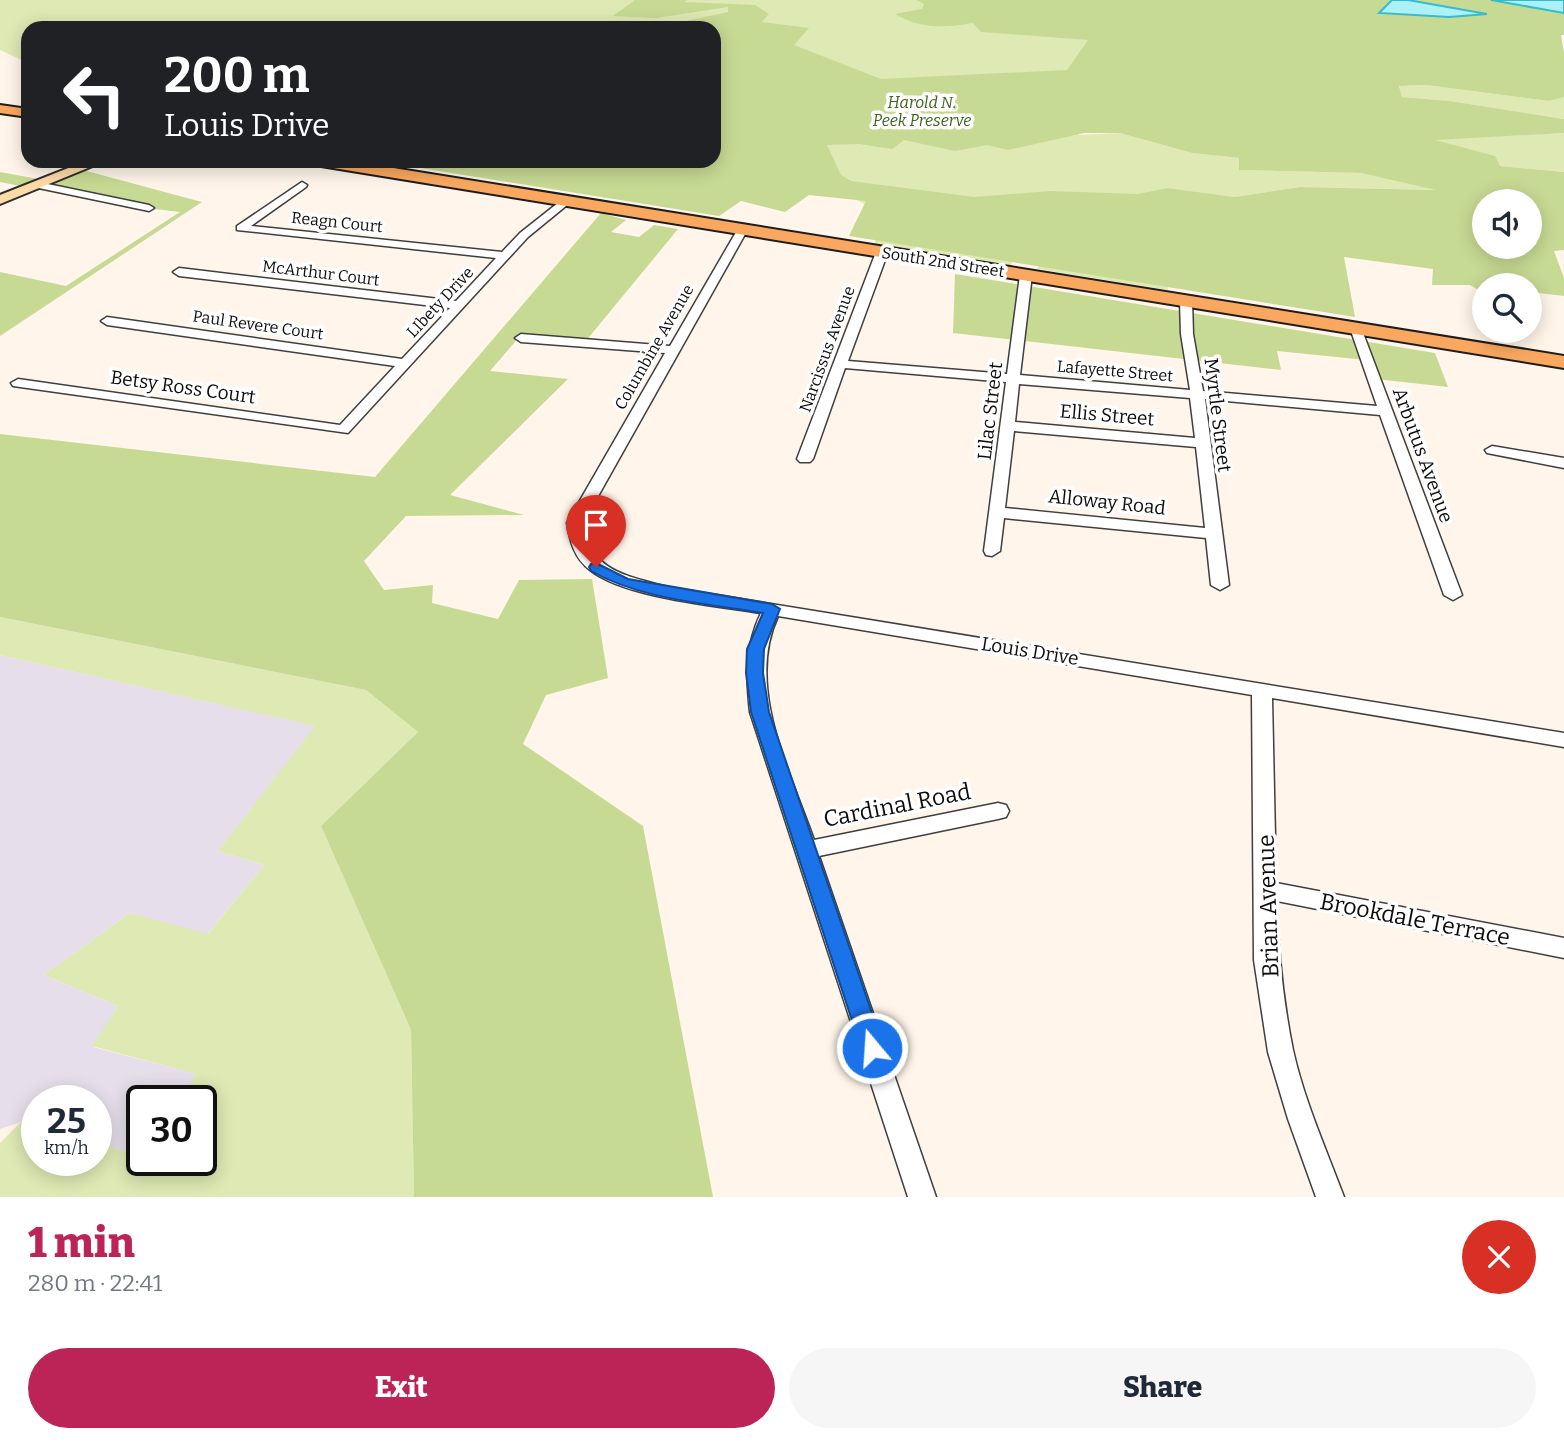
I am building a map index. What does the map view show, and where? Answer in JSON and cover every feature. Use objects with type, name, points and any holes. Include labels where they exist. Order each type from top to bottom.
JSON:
[{"type":"main road","points":[[0,109],[21,112]]},
{"type":"main road","points":[[0,200],[80,168]]},
{"type":"main road","name":"South 2nd Street","points":[[364,168],[1564,362]]},
{"type":"street","points":[[38,185],[149,208]]},
{"type":"street","name":"Reagn Court","points":[[302,185],[241,228],[505,256]]},
{"type":"street","name":"LIbety Drive","points":[[343,430],[524,235],[567,201]]},
{"type":"street","name":"Columbine Avenue","points":[[596,482],[743,229]]},
{"type":"street","name":"Narcissus Avenue","points":[[806,459],[881,252]]},
{"type":"street","name":"McArthur Court","points":[[179,272],[459,305]]},
{"type":"street","name":"Lilac Street","points":[[992,551],[1026,275]]},
{"type":"street","name":"Myrtle Street","points":[[1186,301],[1187,334],[1220,584]]},
{"type":"street","name":"Paul Revere Court","points":[[107,321],[405,363]]},
{"type":"street","name":"Arbutus Avenue","points":[[1356,328],[1453,594]]},
{"type":"street","points":[[521,338],[673,349]]},
{"type":"street","name":"Lafayette Street","points":[[840,363],[1387,411]]},
{"type":"street","name":"Betsy Ross Court","points":[[18,383],[343,430]]},
{"type":"street","name":"Ellis Street","points":[[1007,426],[1202,443]]},
{"type":"street","points":[[1492,450],[1564,463]]},
{"type":"street","name":"Louis Drive","points":[[596,482],[575,523],[575,540],[596,567],[623,582],[666,592],[1564,740]]},
{"type":"street","name":"Alloway Road","points":[[997,512],[1213,534]]},
{"type":"street","points":[[772,609],[756,649],[755,673],[760,712],[922,1197]]},
{"type":"street","name":"Brian Avenue","points":[[1262,689],[1266,960],[1281,1052],[1301,1118],[1330,1197]]},
{"type":"street","name":"Cardinal Road","points":[[807,850],[998,811]]},
{"type":"street","name":"Brookdale Terrace","points":[[1266,890],[1564,948]]},
{"type":"shaded area","points":[[0,655],[316,726],[218,851],[264,865],[207,935],[130,913],[44,975],[118,1006],[93,1047],[197,1074],[189,1085],[126,1085],[126,1152],[112,1148],[112,1085],[21,1085],[21,1122],[0,1129]]},
{"type":"green space","name":"Harold N. Peek Preserve","points":[[0,0],[1125,0],[1078,135],[1120,133],[1192,153],[1239,158],[1239,170],[1361,173],[1441,190],[1300,187],[1235,197],[1168,188],[1157,191],[1168,290],[1038,269],[1044,192],[1013,255],[1010,273],[872,250],[885,216],[824,181],[721,38],[721,21],[21,21],[21,60],[0,50]]},
{"type":"green space","points":[[635,0],[687,0],[684,2],[755,5],[769,14],[762,22],[809,28],[794,45],[881,79],[1067,70],[1088,40],[981,32],[973,23],[952,26],[923,25],[895,14],[922,9],[924,4],[917,0],[1491,0],[1564,13],[1564,35],[1561,35],[1564,53],[1564,97],[1549,101],[1426,85],[1399,86],[1402,97],[1450,101],[1564,119],[1564,133],[1435,140],[1495,156],[1500,166],[1564,172],[1564,250],[1554,251],[1564,278],[1564,296],[1542,293],[1542,273],[1472,273],[1472,286],[1432,285],[1433,269],[1344,257],[1355,317],[849,236],[866,201],[809,195],[785,212],[741,201],[719,216],[421,168],[721,168],[721,21],[686,21],[728,12],[728,7],[656,18],[613,16]],"holes":[[[1084,133],[1120,133],[1192,153],[1239,158],[1239,170],[1361,173],[1436,190],[1300,187],[1235,197],[1168,188],[1138,194],[1051,191],[974,197],[851,181],[841,175],[827,145],[859,144],[892,149],[904,140],[955,151],[987,145],[1008,150]]]},
{"type":"green space","points":[[1426,85],[1549,101],[1564,97],[1564,119],[1450,101],[1402,97],[1399,86]]},
{"type":"green space","points":[[1564,133],[1564,172],[1499,166],[1432,139]]},
{"type":"green space","points":[[79,169],[202,202],[0,336],[0,272],[66,286],[180,212],[105,203],[0,182],[0,172],[49,181]]},
{"type":"green space","points":[[601,213],[626,220],[611,232],[639,237],[654,225],[678,229],[585,342],[520,336],[490,371],[568,379],[450,495],[524,515],[406,516],[364,561],[384,590],[433,585],[432,603],[498,619],[519,580],[592,579],[608,678],[546,695],[523,744],[643,826],[713,1197],[414,1197],[411,1030],[321,826],[418,732],[366,690],[0,617],[0,434],[375,477]]},
{"type":"green space","points":[[955,274],[1435,353],[1448,387],[1376,379],[1366,360],[1277,351],[1281,370],[953,333]]},
{"type":"green space","points":[[0,617],[366,690],[418,732],[321,826],[411,1030],[414,1197],[0,1197],[0,1143],[21,1122],[21,1176],[112,1176],[112,1148],[126,1152],[126,1176],[217,1176],[217,1085],[189,1085],[196,1074],[92,1046],[118,1006],[44,975],[130,913],[208,934],[264,865],[218,851],[315,726],[0,655]]},
{"type":"water","points":[[1392,0],[1408,0],[1487,14],[1449,17],[1379,13]]},
{"type":"water","points":[[1491,0],[1564,0],[1564,13]]},
{"type":"route","points":[[596,567],[623,582],[666,592],[772,609],[756,649],[755,673],[760,712],[872,1048]]}]
